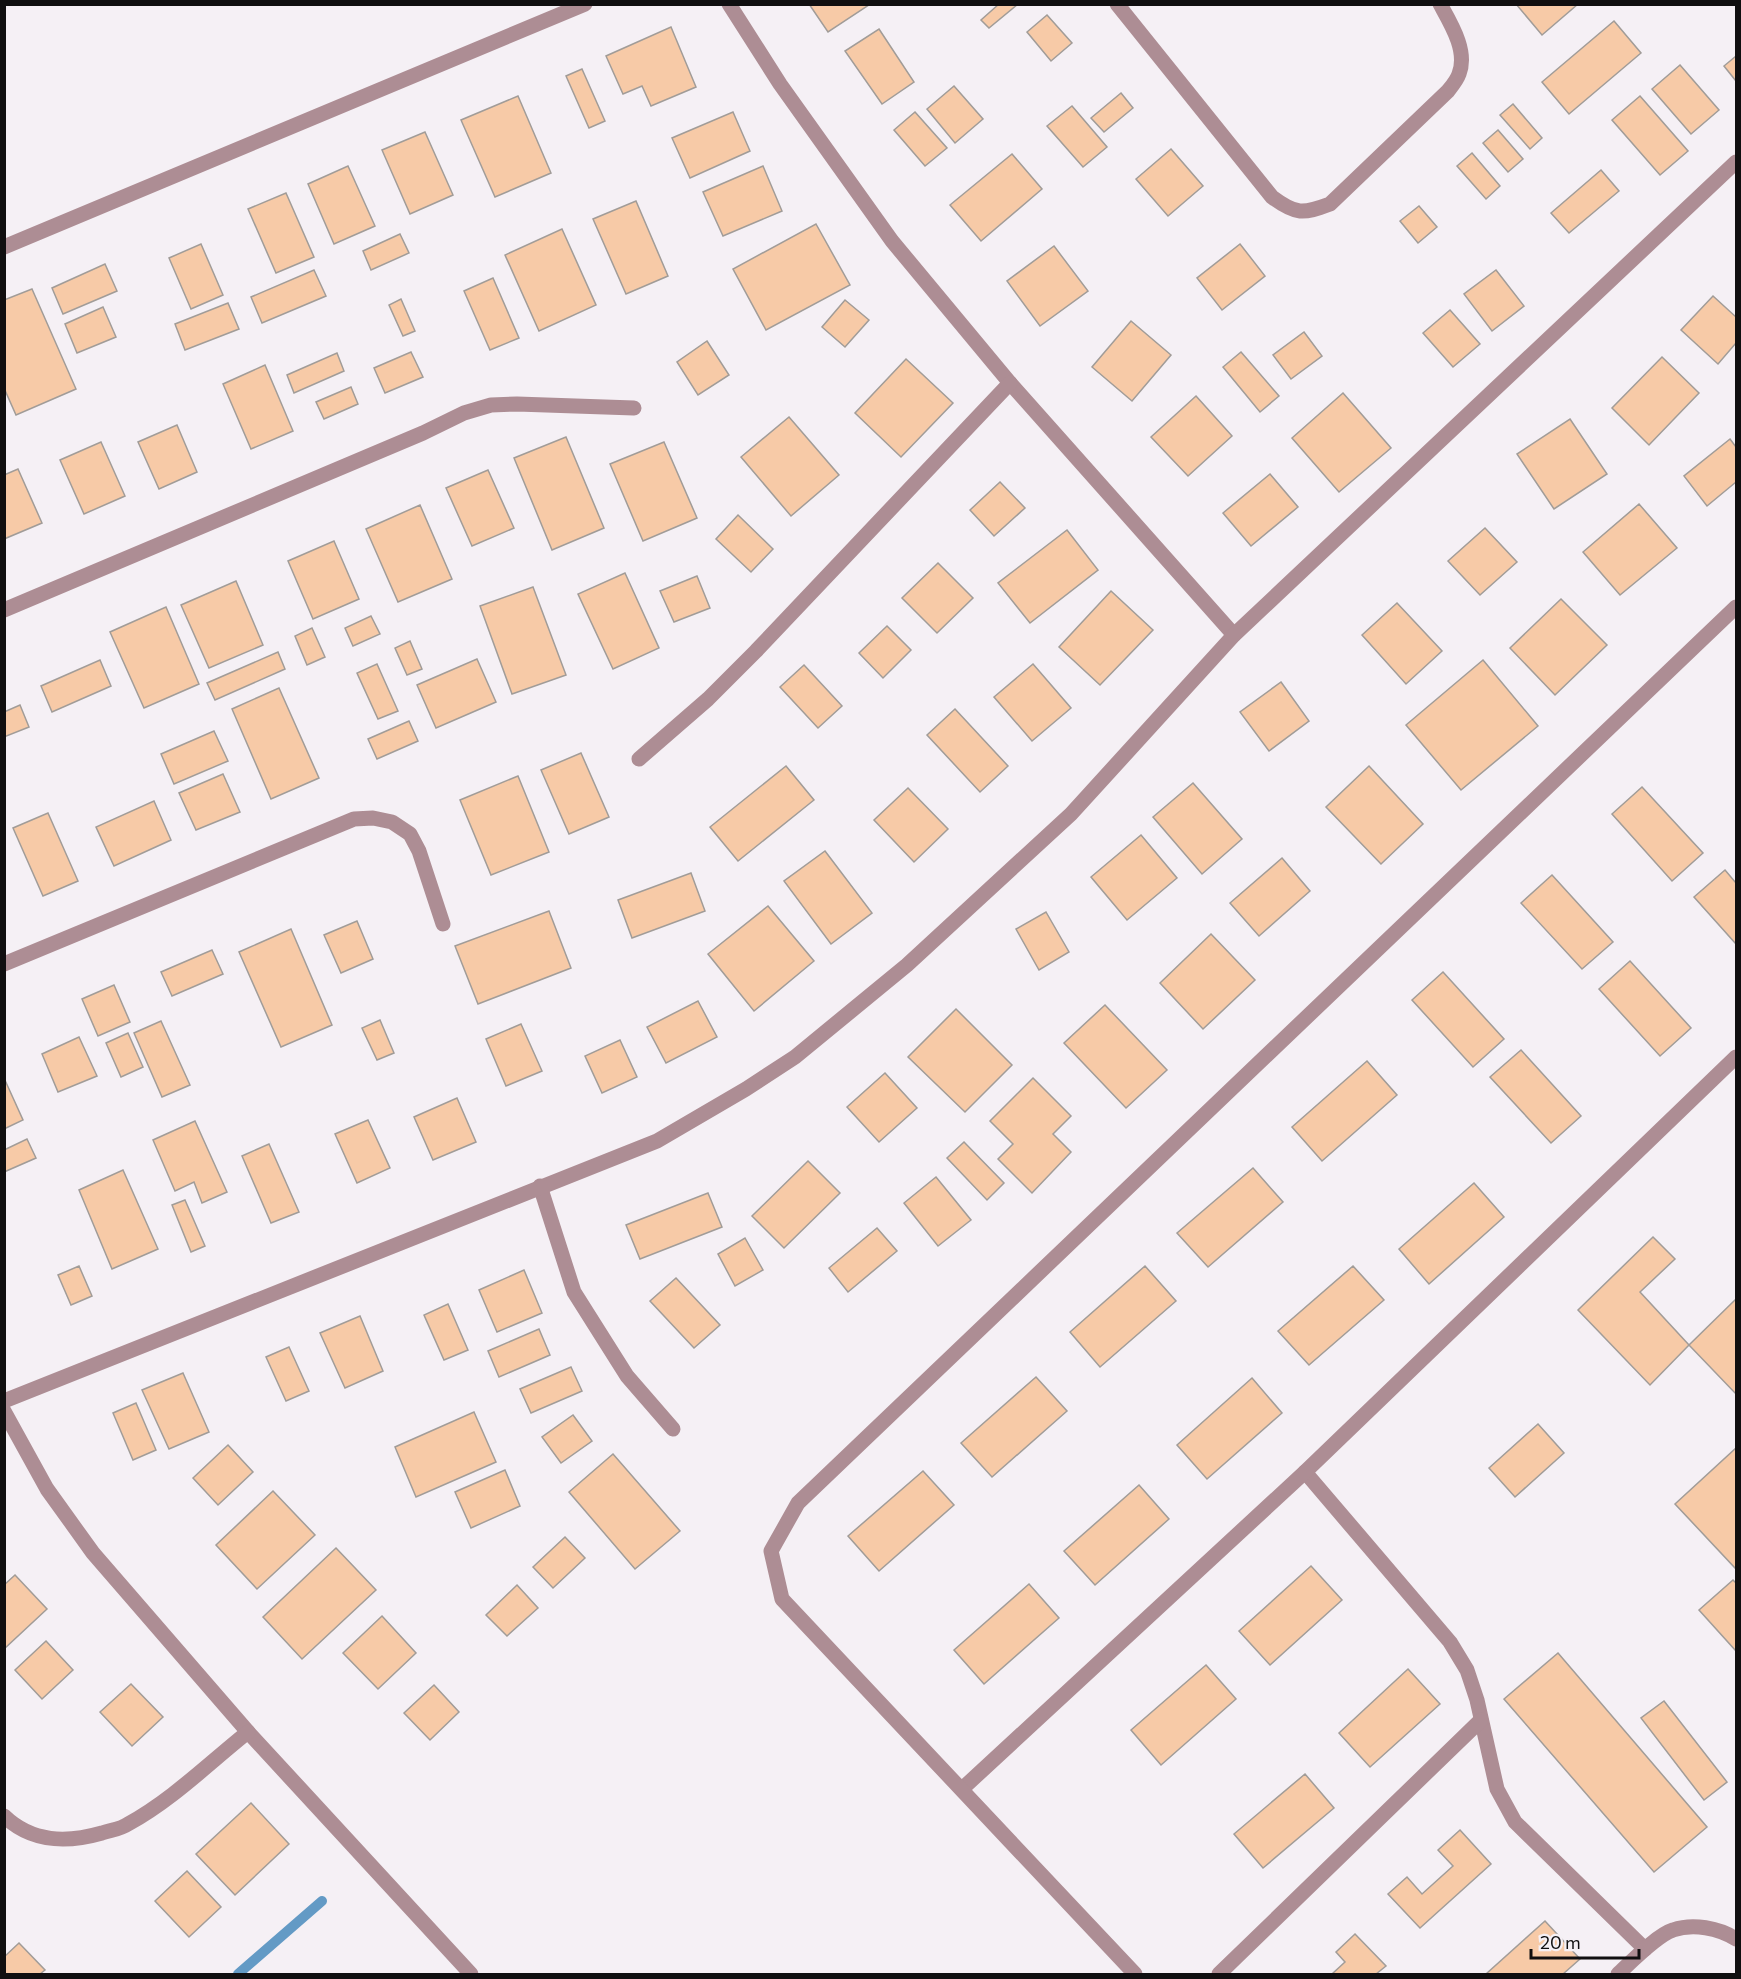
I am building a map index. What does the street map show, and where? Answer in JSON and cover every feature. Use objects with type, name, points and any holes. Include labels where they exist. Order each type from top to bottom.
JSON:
[{"type":"street","points":[[4,247],[585,4]]},
{"type":"street","points":[[729,4],[780,84],[892,241],[1011,383],[1234,635]]},
{"type":"street","points":[[1120,6],[1272,197],[1289,210],[1310,211],[1330,204],[1449,91],[1459,73],[1460,55],[1456,32],[1440,4]]},
{"type":"street","points":[[4,1401],[657,1141],[746,1089],[795,1057],[907,965],[1071,814],[1234,635],[1737,162]]},
{"type":"street","points":[[639,759],[708,699],[756,651],[1011,383]]},
{"type":"street","points":[[4,610],[423,433],[464,413],[491,405],[517,404],[634,408]]},
{"type":"street","points":[[1135,1974],[782,1599],[771,1551],[798,1503],[1737,607]]},
{"type":"street","points":[[4,964],[354,819],[373,818],[392,822],[410,834],[419,851],[443,924]]},
{"type":"street","points":[[962,1789],[1305,1472],[1737,1057]]},
{"type":"street","points":[[540,1186],[574,1292],[627,1376],[673,1429]]},
{"type":"street","points":[[4,1411],[47,1489],[93,1553],[248,1732],[471,1974]]},
{"type":"street","points":[[1305,1472],[1450,1642],[1467,1670],[1497,1789],[1515,1822],[1645,1949]]},
{"type":"street","points":[[1219,1974],[1481,1720]]},
{"type":"street","points":[[4,1816],[33,1836],[61,1841],[92,1836],[126,1826],[154,1808],[248,1732]]},
{"type":"street","points":[[1618,1974],[1645,1949],[1672,1930],[1698,1927],[1727,1933],[1737,1939]]},
{"type":"building","points":[[809,4],[868,4],[869,5],[828,32]]},
{"type":"building","points":[[999,4],[1018,4],[989,28],[981,20]]},
{"type":"building","points":[[1516,4],[1578,4],[1542,35]]},
{"type":"building","points":[[1047,15],[1072,43],[1051,61],[1027,32]]},
{"type":"building","points":[[1614,21],[1641,53],[1569,114],[1542,82]]},
{"type":"building","points":[[671,27],[696,87],[651,106],[642,86],[623,94],[606,56]]},
{"type":"building","points":[[879,29],[914,82],[882,104],[845,51]]},
{"type":"building","points":[[1736,56],[1736,81],[1724,66]]},
{"type":"building","points":[[1680,65],[1719,110],[1691,134],[1652,89]]},
{"type":"building","points":[[582,69],[605,121],[589,128],[566,76]]},
{"type":"building","points":[[954,86],[983,119],[955,143],[927,109]]},
{"type":"building","points":[[1121,93],[1133,108],[1104,132],[1091,118]]},
{"type":"building","points":[[518,96],[551,173],[495,197],[461,120]]},
{"type":"building","points":[[1640,96],[1688,151],[1660,175],[1612,120]]},
{"type":"building","points":[[1513,104],[1542,138],[1530,149],[1500,115]]},
{"type":"building","points":[[1072,106],[1107,147],[1083,167],[1047,126]]},
{"type":"building","points":[[733,112],[750,151],[690,178],[672,138]]},
{"type":"building","points":[[915,112],[947,148],[925,166],[894,130]]},
{"type":"building","points":[[1498,130],[1523,159],[1508,172],[1483,143]]},
{"type":"building","points":[[425,132],[453,195],[410,214],[382,150]]},
{"type":"building","points":[[1171,149],[1203,186],[1168,216],[1136,179]]},
{"type":"building","points":[[1472,153],[1500,186],[1486,199],[1457,166]]},
{"type":"building","points":[[1012,154],[1042,189],[981,241],[950,205]]},
{"type":"building","points":[[348,166],[375,226],[334,244],[308,184]]},
{"type":"building","points":[[763,166],[782,211],[723,236],[703,192]]},
{"type":"building","points":[[1601,170],[1619,191],[1569,233],[1551,213]]},
{"type":"building","points":[[286,193],[314,257],[276,273],[248,209]]},
{"type":"building","points":[[636,201],[668,276],[626,294],[593,219]]},
{"type":"building","points":[[1419,206],[1437,227],[1418,243],[1400,221]]},
{"type":"building","points":[[816,224],[850,285],[766,330],[733,269]]},
{"type":"building","points":[[562,229],[596,305],[539,331],[505,255]]},
{"type":"building","points":[[400,234],[409,253],[371,270],[363,251]]},
{"type":"building","points":[[201,244],[223,295],[191,309],[169,258]]},
{"type":"building","points":[[1240,244],[1265,276],[1222,310],[1197,278]]},
{"type":"building","points":[[1054,246],[1088,291],[1040,326],[1007,281]]},
{"type":"building","points":[[105,264],[117,291],[63,314],[52,288]]},
{"type":"building","points":[[314,270],[326,296],[262,323],[251,297]]},
{"type":"building","points":[[1496,270],[1524,306],[1492,331],[1464,294]]},
{"type":"building","points":[[493,278],[519,338],[490,350],[464,291]]},
{"type":"building","points":[[32,289],[76,389],[16,415],[4,388],[4,300]]},
{"type":"building","points":[[1713,296],[1736,317],[1736,343],[1718,364],[1681,330]]},
{"type":"building","points":[[401,299],[415,331],[403,336],[389,305]]},
{"type":"building","points":[[845,300],[869,320],[845,347],[822,327]]},
{"type":"building","points":[[228,303],[239,329],[185,350],[175,324]]},
{"type":"building","points":[[103,307],[116,337],[77,353],[65,324]]},
{"type":"building","points":[[1450,310],[1480,344],[1453,367],[1423,333]]},
{"type":"building","points":[[1131,321],[1171,355],[1132,401],[1092,367]]},
{"type":"building","points":[[1304,332],[1322,356],[1291,379],[1273,355]]},
{"type":"building","points":[[707,341],[729,375],[698,395],[677,362]]},
{"type":"building","points":[[411,352],[423,377],[385,393],[374,368]]},
{"type":"building","points":[[1241,352],[1279,396],[1260,412],[1223,367]]},
{"type":"building","points":[[337,353],[344,371],[294,393],[287,375]]},
{"type":"building","points":[[1662,357],[1699,393],[1649,445],[1612,408]]},
{"type":"building","points":[[906,359],[953,403],[901,457],[855,413]]},
{"type":"building","points":[[265,365],[293,431],[251,449],[223,384]]},
{"type":"building","points":[[351,387],[358,404],[324,419],[316,402]]},
{"type":"building","points":[[1343,393],[1391,448],[1339,492],[1292,438]]},
{"type":"building","points":[[1196,396],[1232,436],[1188,476],[1151,437]]},
{"type":"building","points":[[789,417],[839,475],[791,516],[741,457]]},
{"type":"building","points":[[1570,419],[1607,474],[1554,509],[1517,454]]},
{"type":"building","points":[[177,425],[197,472],[159,489],[138,442]]},
{"type":"building","points":[[566,437],[604,528],[552,550],[514,458]]},
{"type":"building","points":[[1730,439],[1736,447],[1736,482],[1707,506],[1684,476]]},
{"type":"building","points":[[101,442],[125,496],[84,514],[60,460]]},
{"type":"building","points":[[664,442],[697,518],[643,541],[610,464]]},
{"type":"building","points":[[18,469],[42,523],[4,539],[4,475]]},
{"type":"building","points":[[488,470],[514,528],[472,546],[446,488]]},
{"type":"building","points":[[1270,474],[1298,507],[1251,546],[1223,513]]},
{"type":"building","points":[[1000,482],[1025,508],[994,536],[970,510]]},
{"type":"building","points":[[1639,504],[1677,548],[1620,595],[1583,552]]},
{"type":"building","points":[[420,505],[452,579],[398,602],[366,529]]},
{"type":"building","points":[[738,515],[773,549],[751,572],[716,539]]},
{"type":"building","points":[[1485,528],[1517,562],[1480,595],[1448,561]]},
{"type":"building","points":[[1067,530],[1098,570],[1030,623],[998,583]]},
{"type":"building","points":[[334,541],[359,599],[313,619],[288,561]]},
{"type":"building","points":[[938,563],[973,598],[937,633],[902,598]]},
{"type":"building","points":[[625,573],[659,648],[613,669],[578,594]]},
{"type":"building","points":[[697,576],[710,608],[674,622],[660,591]]},
{"type":"building","points":[[236,581],[263,645],[209,668],[181,605]]},
{"type":"building","points":[[533,587],[566,675],[512,694],[480,606]]},
{"type":"building","points":[[1111,591],[1153,630],[1100,685],[1059,647]]},
{"type":"building","points":[[1561,599],[1607,645],[1555,695],[1510,648]]},
{"type":"building","points":[[1397,603],[1442,651],[1406,684],[1362,635]]},
{"type":"building","points":[[166,607],[199,684],[144,708],[110,632]]},
{"type":"building","points":[[371,616],[380,634],[353,646],[345,628]]},
{"type":"building","points":[[887,626],[911,650],[883,678],[859,653]]},
{"type":"building","points":[[312,628],[325,657],[307,665],[295,636]]},
{"type":"building","points":[[410,641],[422,669],[407,675],[395,648]]},
{"type":"building","points":[[278,652],[285,669],[215,700],[207,683]]},
{"type":"building","points":[[477,659],[496,702],[436,728],[417,685]]},
{"type":"building","points":[[100,660],[111,686],[52,712],[41,686]]},
{"type":"building","points":[[1483,660],[1538,726],[1461,790],[1406,725]]},
{"type":"building","points":[[377,664],[398,711],[378,719],[357,673]]},
{"type":"building","points":[[1033,664],[1071,708],[1032,741],[994,697]]},
{"type":"building","points":[[804,665],[842,706],[818,728],[780,687]]},
{"type":"building","points":[[1281,682],[1309,721],[1269,751],[1240,712]]},
{"type":"building","points":[[279,688],[319,778],[271,799],[232,709]]},
{"type":"building","points":[[20,705],[29,727],[4,737],[4,712]]},
{"type":"building","points":[[955,709],[1008,766],[980,792],[927,735]]},
{"type":"building","points":[[409,721],[418,741],[377,759],[368,739]]},
{"type":"building","points":[[214,731],[228,761],[174,784],[161,754]]},
{"type":"building","points":[[581,753],[609,817],[569,834],[541,770]]},
{"type":"building","points":[[786,766],[814,800],[738,861],[710,827]]},
{"type":"building","points":[[1369,766],[1423,824],[1381,864],[1326,807]]},
{"type":"building","points":[[223,774],[240,812],[196,830],[179,793]]},
{"type":"building","points":[[518,776],[549,852],[491,875],[460,800]]},
{"type":"building","points":[[1193,783],[1242,839],[1202,874],[1153,817]]},
{"type":"building","points":[[1642,787],[1703,853],[1672,881],[1612,814]]},
{"type":"building","points":[[908,788],[948,829],[914,862],[874,820]]},
{"type":"building","points":[[154,801],[171,840],[114,866],[96,827]]},
{"type":"building","points":[[48,813],[78,881],[43,896],[13,828]]},
{"type":"building","points":[[1141,835],[1177,878],[1127,920],[1091,877]]},
{"type":"building","points":[[825,851],[872,913],[831,944],[784,881]]},
{"type":"building","points":[[1282,858],[1310,891],[1259,936],[1230,903]]},
{"type":"building","points":[[1725,870],[1736,883],[1736,944],[1694,897]]},
{"type":"building","points":[[691,873],[705,911],[632,938],[618,900]]},
{"type":"building","points":[[1552,875],[1613,942],[1582,969],[1521,903]]},
{"type":"building","points":[[768,906],[814,961],[754,1011],[708,954]]},
{"type":"building","points":[[549,911],[571,968],[478,1004],[455,946]]},
{"type":"building","points":[[1046,912],[1069,952],[1039,970],[1016,929]]},
{"type":"building","points":[[357,921],[373,959],[341,973],[324,935]]},
{"type":"building","points":[[291,929],[332,1025],[281,1047],[239,952]]},
{"type":"building","points":[[1211,934],[1255,980],[1203,1029],[1160,983]]},
{"type":"building","points":[[212,950],[223,974],[172,996],[161,972]]},
{"type":"building","points":[[1630,961],[1691,1028],[1660,1056],[1599,989]]},
{"type":"building","points":[[1443,972],[1504,1039],[1473,1067],[1412,1000]]},
{"type":"building","points":[[114,985],[130,1022],[98,1036],[82,999]]},
{"type":"building","points":[[698,1001],[717,1037],[666,1063],[647,1027]]},
{"type":"building","points":[[1105,1005],[1167,1070],[1126,1108],[1064,1043]]},
{"type":"building","points":[[956,1009],[1012,1065],[965,1112],[908,1057]]},
{"type":"building","points":[[380,1020],[394,1053],[377,1060],[362,1028]]},
{"type":"building","points":[[161,1021],[190,1085],[162,1097],[134,1033]]},
{"type":"building","points":[[521,1024],[542,1071],[506,1086],[486,1039]]},
{"type":"building","points":[[128,1033],[143,1067],[121,1077],[106,1043]]},
{"type":"building","points":[[79,1037],[97,1076],[58,1092],[42,1054]]},
{"type":"building","points":[[620,1040],[637,1077],[602,1093],[585,1056]]},
{"type":"building","points":[[1521,1050],[1581,1116],[1551,1143],[1490,1077]]},
{"type":"building","points":[[1367,1061],[1397,1095],[1322,1161],[1292,1127]]},
{"type":"building","points":[[885,1073],[917,1108],[879,1142],[847,1107]]},
{"type":"building","points":[[4,1078],[23,1120],[4,1129]]},
{"type":"building","points":[[1033,1078],[1071,1116],[1053,1134],[1071,1152],[1032,1193],[998,1159],[1013,1144],[990,1121]]},
{"type":"building","points":[[457,1098],[476,1142],[433,1160],[414,1117]]},
{"type":"building","points":[[368,1120],[390,1168],[357,1183],[335,1134]]},
{"type":"building","points":[[195,1121],[227,1192],[202,1203],[194,1182],[175,1191],[153,1140]]},
{"type":"building","points":[[27,1139],[36,1158],[4,1172],[4,1150]]},
{"type":"building","points":[[964,1142],[1004,1183],[987,1200],[947,1158]]},
{"type":"building","points":[[269,1144],[299,1212],[271,1223],[242,1156]]},
{"type":"building","points":[[808,1161],[840,1193],[784,1248],[752,1216]]},
{"type":"building","points":[[1253,1168],[1283,1202],[1208,1267],[1177,1233]]},
{"type":"building","points":[[123,1170],[158,1249],[112,1269],[79,1190]]},
{"type":"building","points":[[936,1177],[971,1220],[938,1246],[904,1203]]},
{"type":"building","points":[[1474,1183],[1504,1217],[1429,1284],[1399,1249]]},
{"type":"building","points":[[708,1193],[722,1227],[640,1259],[626,1225]]},
{"type":"building","points":[[185,1200],[205,1246],[191,1252],[172,1205]]},
{"type":"building","points":[[877,1228],[897,1251],[848,1292],[829,1268]]},
{"type":"building","points":[[1653,1237],[1675,1259],[1640,1292],[1689,1345],[1650,1385],[1578,1310]]},
{"type":"building","points":[[745,1238],[763,1270],[735,1286],[718,1254]]},
{"type":"building","points":[[79,1266],[92,1296],[71,1305],[58,1275]]},
{"type":"building","points":[[1145,1266],[1176,1301],[1100,1367],[1070,1332]]},
{"type":"building","points":[[1353,1266],[1384,1300],[1309,1365],[1278,1331]]},
{"type":"building","points":[[524,1270],[542,1313],[497,1332],[479,1290]]},
{"type":"building","points":[[676,1278],[720,1325],[694,1348],[650,1301]]},
{"type":"building","points":[[1736,1299],[1736,1394],[1689,1345]]},
{"type":"building","points":[[448,1304],[468,1350],[444,1360],[424,1315]]},
{"type":"building","points":[[360,1316],[383,1371],[345,1388],[320,1333]]},
{"type":"building","points":[[539,1329],[550,1355],[499,1377],[488,1351]]},
{"type":"building","points":[[289,1347],[309,1391],[286,1401],[266,1357]]},
{"type":"building","points":[[571,1367],[582,1391],[531,1413],[520,1389]]},
{"type":"building","points":[[183,1373],[209,1432],[169,1449],[142,1390]]},
{"type":"building","points":[[1036,1377],[1067,1411],[992,1477],[961,1443]]},
{"type":"building","points":[[1252,1378],[1282,1413],[1207,1479],[1177,1445]]},
{"type":"building","points":[[136,1403],[156,1450],[133,1460],[113,1413]]},
{"type":"building","points":[[474,1412],[496,1462],[416,1497],[395,1447]]},
{"type":"building","points":[[573,1415],[592,1441],[561,1463],[542,1437]]},
{"type":"building","points":[[1538,1424],[1564,1453],[1515,1497],[1489,1468]]},
{"type":"building","points":[[228,1445],[253,1472],[218,1505],[193,1478]]},
{"type":"building","points":[[1736,1448],[1736,1569],[1675,1504]]},
{"type":"building","points":[[613,1454],[680,1531],[635,1569],[569,1492]]},
{"type":"building","points":[[505,1470],[520,1506],[471,1528],[455,1492]]},
{"type":"building","points":[[923,1471],[954,1505],[879,1571],[848,1536]]},
{"type":"building","points":[[1139,1485],[1169,1519],[1095,1585],[1064,1551]]},
{"type":"building","points":[[273,1491],[315,1535],[257,1589],[216,1545]]},
{"type":"building","points":[[565,1537],[585,1558],[553,1588],[533,1567]]},
{"type":"building","points":[[336,1548],[376,1590],[302,1659],[263,1617]]},
{"type":"building","points":[[1311,1566],[1342,1600],[1270,1665],[1239,1631]]},
{"type":"building","points":[[15,1575],[47,1609],[4,1649],[4,1585]]},
{"type":"building","points":[[1733,1580],[1736,1583],[1736,1651],[1699,1610]]},
{"type":"building","points":[[1029,1584],[1059,1618],[984,1684],[954,1650]]},
{"type":"building","points":[[517,1585],[538,1608],[507,1636],[486,1615]]},
{"type":"building","points":[[382,1616],[416,1653],[378,1689],[343,1653]]},
{"type":"building","points":[[46,1641],[73,1670],[42,1699],[15,1670]]},
{"type":"building","points":[[1558,1653],[1707,1827],[1654,1872],[1504,1699]]},
{"type":"building","points":[[1206,1665],[1236,1699],[1161,1765],[1131,1730]]},
{"type":"building","points":[[1408,1669],[1440,1704],[1370,1767],[1339,1733]]},
{"type":"building","points":[[131,1684],[163,1717],[132,1746],[100,1712]]},
{"type":"building","points":[[434,1685],[459,1712],[430,1740],[404,1713]]},
{"type":"building","points":[[1664,1701],[1727,1782],[1704,1800],[1641,1718]]},
{"type":"building","points":[[1305,1774],[1334,1808],[1263,1868],[1234,1834]]},
{"type":"building","points":[[251,1803],[289,1844],[235,1895],[196,1854]]},
{"type":"building","points":[[1460,1830],[1491,1864],[1420,1928],[1388,1894],[1407,1877],[1422,1894],[1453,1866],[1438,1850]]},
{"type":"building","points":[[187,1871],[221,1907],[189,1937],[155,1901]]},
{"type":"building","points":[[1545,1921],[1580,1959],[1563,1974],[1486,1974]]},
{"type":"building","points":[[1355,1934],[1386,1966],[1376,1974],[1332,1974],[1345,1962],[1336,1952]]},
{"type":"building","points":[[19,1943],[45,1970],[40,1974],[4,1974],[4,1957]]},
{"type":"waterway","points":[[238,1974],[322,1901]]}]
